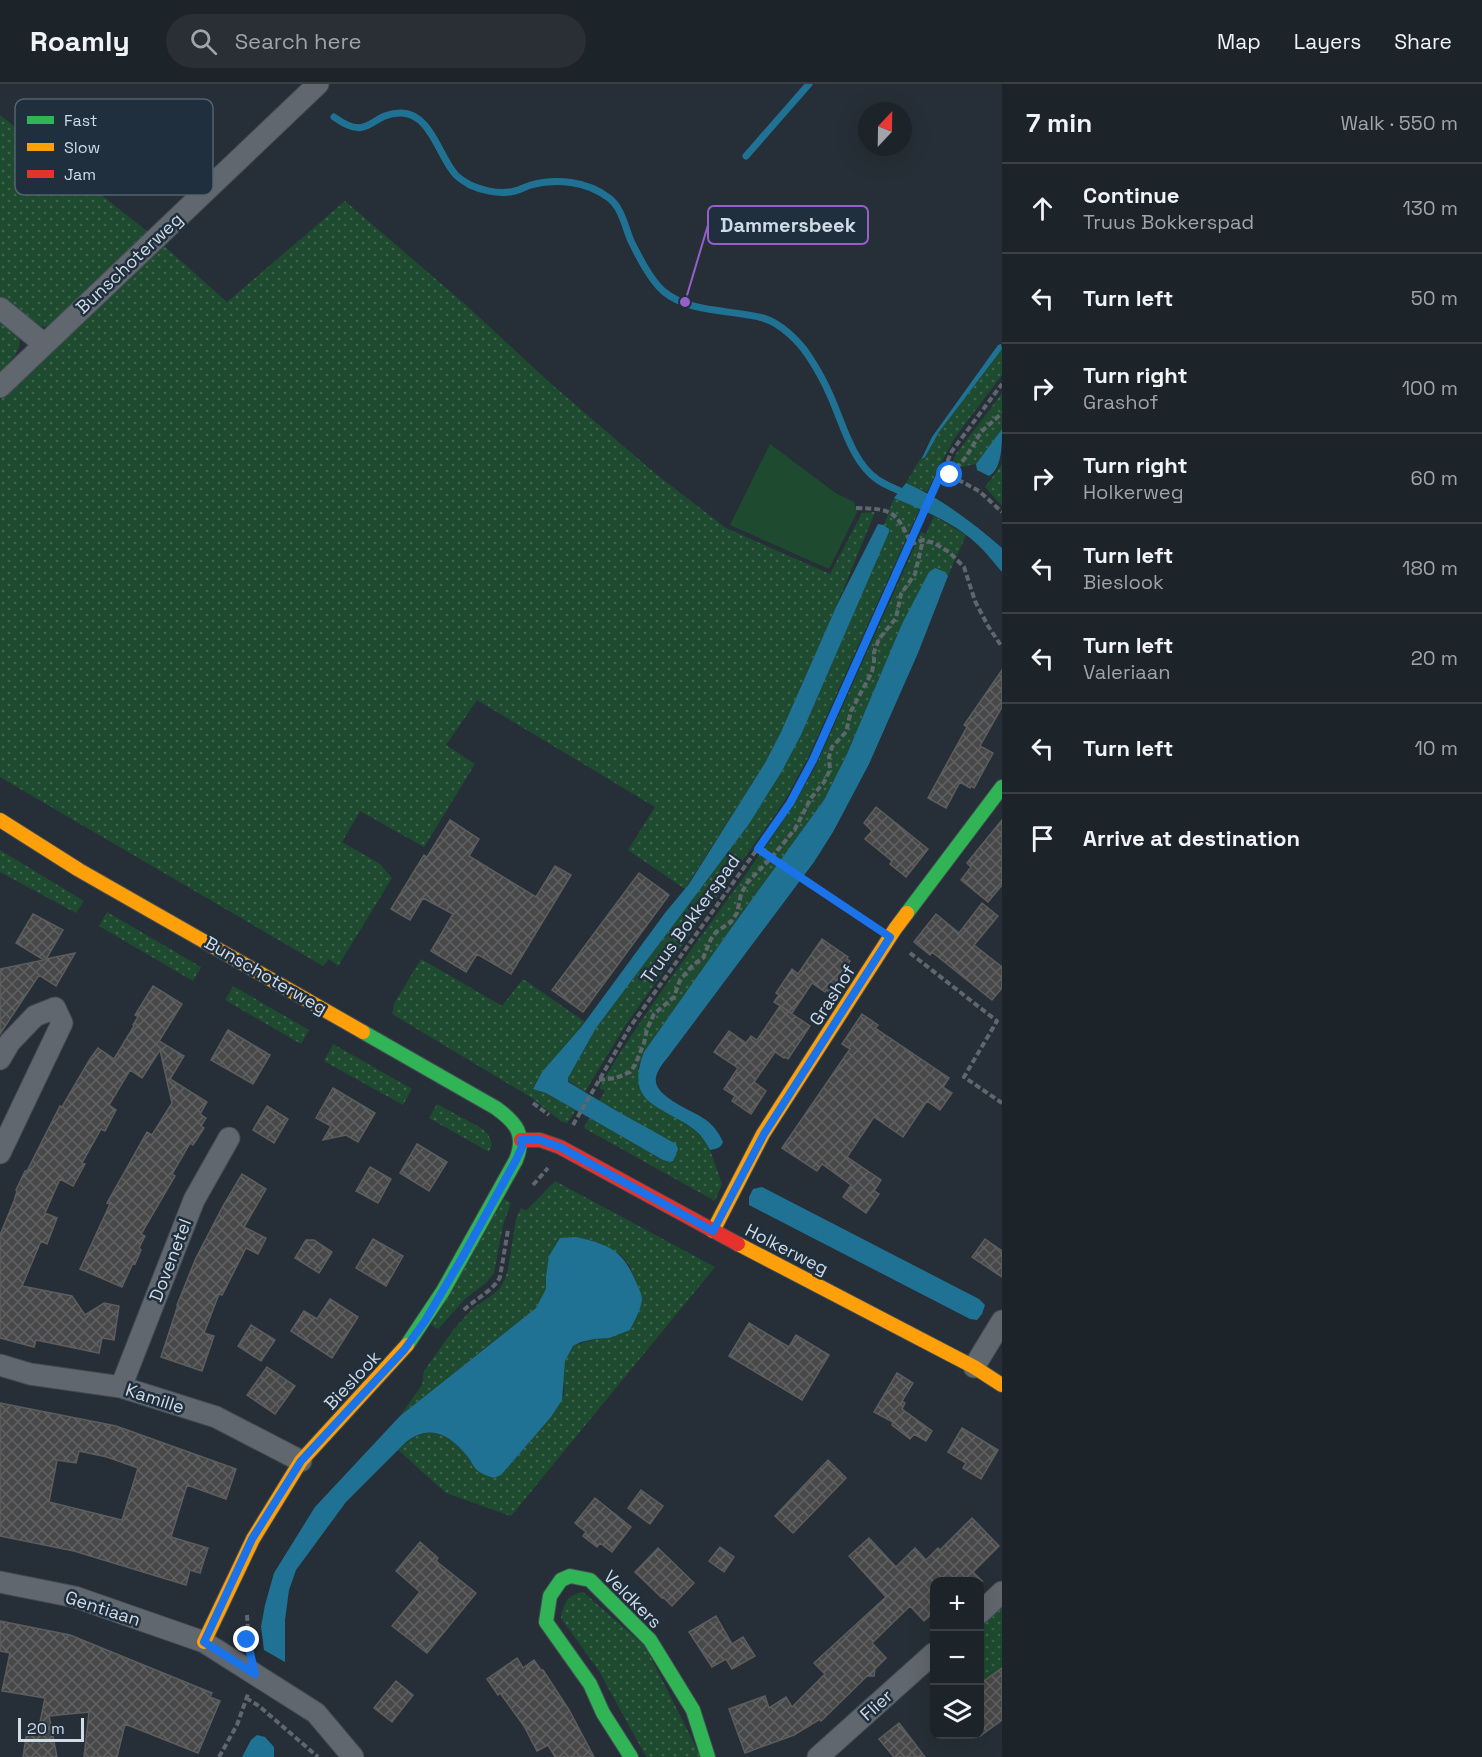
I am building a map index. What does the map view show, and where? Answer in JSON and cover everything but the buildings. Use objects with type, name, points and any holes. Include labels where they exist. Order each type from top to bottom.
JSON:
[{"type":"street","name":"Bunschoterweg","points":[[213,184],[318,84]]},
{"type":"street","name":"Bunschoterweg","points":[[0,387],[201,195]]},
{"type":"street","points":[[0,308],[44,344]]},
{"type":"street","name":"Grashof","points":[[713,1231],[764,1134],[890,937],[1001,790]]},
{"type":"street","name":"Bunschoterweg","points":[[0,820],[89,876],[496,1108],[512,1120],[521,1140]]},
{"type":"street","points":[[0,1059],[10,1042],[35,1016],[55,1008],[62,1023],[0,1153]]},
{"type":"street","name":"Dovenetel","points":[[121,1387],[194,1200],[229,1138]]},
{"type":"street","name":"Holkerweg","points":[[521,1140],[540,1140],[560,1147],[1002,1384]]},
{"type":"street","name":"Bieslook","points":[[204,1642],[252,1539],[301,1461],[404,1350],[425,1321],[516,1160],[522,1147],[521,1140]]},
{"type":"street","points":[[974,1367],[1002,1321]]},
{"type":"street","name":"Kamille","points":[[0,1365],[30,1374],[121,1387],[216,1418],[301,1461]]},
{"type":"street","name":"Veldkers","points":[[632,1757],[603,1713],[590,1684],[546,1622],[550,1596],[561,1580],[570,1576],[590,1580],[650,1640],[693,1710],[708,1757]]},
{"type":"street","name":"Gentiaan","points":[[0,1582],[75,1597],[204,1642],[316,1713],[353,1757]]},
{"type":"street","points":[[984,1609],[1002,1592]]},
{"type":"street","name":"Flier","points":[[818,1757],[930,1657]]},
{"type":"path","name":"Truus Bokkerspad","points":[[577,1118],[630,1026],[790,803],[813,760],[942,471],[960,438],[1002,384]]},
{"type":"path","points":[[950,475],[966,457],[981,432],[1002,413]]},
{"type":"path","points":[[942,471],[979,491],[1002,512]]},
{"type":"path","points":[[856,508],[884,509],[898,518],[910,544],[923,540],[950,552],[964,567],[975,601],[1002,646]]},
{"type":"path","points":[[598,1081],[616,1078],[630,1072],[635,1065],[644,1043],[646,1029],[654,1014],[674,996],[680,980],[693,965],[703,958],[716,932],[731,922],[737,913],[741,894],[747,883],[795,829],[811,798],[824,782],[830,770],[829,757],[832,747],[846,732],[851,711],[872,672],[874,652],[879,639],[896,618],[901,594],[915,574],[923,540]]},
{"type":"path","points":[[758,849],[890,937],[997,1021],[964,1077],[1002,1103]]},
{"type":"path","points":[[457,1316],[497,1282],[510,1224]]},
{"type":"path","points":[[219,1757],[237,1725],[255,1674],[247,1640],[247,1613]]},
{"type":"path","points":[[246,1698],[259,1706],[318,1757]]},
{"type":"green space","points":[[0,115],[15,127],[15,195],[101,195],[148,232],[46,327],[34,325],[0,298]]},
{"type":"green space","points":[[345,201],[657,475],[726,528],[830,574],[862,513],[875,512],[781,732],[765,763],[685,889],[628,850],[655,807],[477,700],[446,745],[475,764],[424,847],[360,811],[342,842],[380,864],[392,878],[338,966],[329,959],[323,966],[0,777],[0,400],[163,245],[227,302]]},
{"type":"green space","points":[[0,315],[17,333],[20,344],[16,354],[0,371]]},
{"type":"green space","points":[[1002,349],[1002,375],[956,436],[927,492],[906,483],[920,459],[923,460],[925,457],[939,432]]},
{"type":"green space","points":[[1002,393],[1002,429],[976,464],[949,469],[956,454]]},
{"type":"green space","points":[[770,444],[837,494],[854,502],[857,512],[829,569],[730,525]]},
{"type":"green space","points":[[1002,464],[1002,506],[985,487]]},
{"type":"green space","points":[[894,498],[920,508],[808,758],[785,800],[626,1024],[585,1092],[568,1081],[568,1078],[596,1028],[749,824],[801,735],[889,532],[887,526],[884,525]]},
{"type":"green space","points":[[934,516],[966,535],[948,576],[945,572],[883,669],[847,754],[824,800],[644,1052],[638,1068],[684,1123],[697,1132],[710,1150],[722,1184],[715,1201],[584,1128],[589,1118],[670,1162],[615,1110],[599,1101],[605,1091],[599,1088],[647,1011],[779,827],[799,795],[817,763],[921,532],[926,534]]},
{"type":"green space","points":[[0,850],[84,901],[76,913],[0,872]]},
{"type":"green space","points":[[107,912],[201,967],[193,981],[99,926]]},
{"type":"green space","points":[[421,959],[502,1006],[523,979],[585,1022],[542,1072],[533,1088],[576,1110],[567,1123],[562,1122],[532,1098],[392,1014],[395,1002]]},
{"type":"green space","points":[[233,986],[309,1030],[301,1044],[225,1000]]},
{"type":"green space","points":[[333,1044],[412,1089],[403,1105],[324,1061]]},
{"type":"green space","points":[[437,1104],[488,1134],[492,1144],[489,1152],[429,1118]]},
{"type":"green space","points":[[555,1181],[715,1267],[511,1516],[446,1493],[398,1450],[416,1436],[433,1433],[458,1445],[480,1472],[494,1478],[501,1475],[551,1417],[564,1394],[565,1361],[573,1346],[594,1339],[609,1338],[642,1298],[629,1265],[621,1255],[591,1240],[546,1277],[547,1289],[536,1308],[400,1416],[422,1385],[424,1371],[454,1329],[472,1309],[499,1289],[505,1279],[516,1219],[521,1208],[526,1211]]},
{"type":"green space","points":[[504,1199],[511,1203],[503,1225],[494,1273],[486,1283],[467,1297],[438,1329],[431,1325]]},
{"type":"green space","points":[[583,1592],[645,1646],[701,1757],[647,1757],[644,1753],[599,1671],[561,1618],[567,1600]]},
{"type":"green space","points":[[1002,1604],[1002,1670],[984,1684],[984,1631],[984,1621]]},
{"type":"water","points":[[1001,344],[1002,349],[939,432],[921,460],[932,437],[998,345]]},
{"type":"water","points":[[1002,429],[999,462],[997,468],[989,476],[977,470],[976,464]]},
{"type":"water","points":[[906,483],[956,512],[1002,548],[1002,572],[980,547],[958,529],[894,498]]},
{"type":"water","points":[[878,524],[884,525],[889,532],[801,735],[782,771],[749,824],[596,1028],[568,1078],[568,1082],[676,1144],[678,1149],[673,1161],[663,1160],[546,1093],[533,1089],[542,1072],[582,1026],[689,884],[765,763],[836,607]]},
{"type":"water","points":[[935,568],[945,572],[948,576],[918,653],[869,764],[833,832],[814,862],[662,1064],[657,1074],[656,1084],[660,1091],[706,1120],[718,1133],[723,1142],[718,1148],[710,1150],[696,1131],[660,1109],[643,1094],[639,1084],[639,1070],[644,1052],[824,800],[847,754],[902,624],[929,572]]},
{"type":"water","points":[[762,1187],[979,1299],[985,1305],[982,1314],[977,1320],[970,1319],[749,1205],[749,1197],[753,1189]]},
{"type":"water","points":[[576,1237],[606,1246],[626,1262],[642,1299],[630,1330],[609,1338],[594,1339],[573,1346],[565,1361],[562,1400],[551,1417],[501,1475],[494,1478],[480,1472],[461,1449],[440,1434],[424,1433],[406,1442],[346,1502],[296,1570],[289,1590],[285,1620],[285,1662],[264,1650],[261,1627],[274,1573],[315,1507],[400,1416],[536,1308],[546,1289],[549,1256],[560,1238]]},
{"type":"water","points":[[257,1735],[265,1737],[274,1747],[274,1757],[242,1757],[251,1740]]},
{"type":"waterway","points":[[746,156],[809,84]]},
{"type":"waterway","points":[[334,117],[346,124],[362,127],[389,115],[400,113],[410,115],[419,120],[433,136],[456,175],[470,185],[484,190],[512,192],[541,183],[571,182],[600,192],[617,207],[641,261],[663,291],[686,304],[763,318],[776,324],[794,338],[823,379],[849,441],[861,463],[878,480],[907,494]]},
{"type":"traffic: fast","points":[[907,913],[1002,787]]},
{"type":"traffic: fast","points":[[363,1032],[496,1108],[514,1124],[520,1137],[516,1160],[443,1291],[407,1345]]},
{"type":"traffic: fast","points":[[631,1757],[603,1713],[590,1684],[546,1622],[550,1596],[561,1580],[570,1576],[590,1580],[650,1640],[693,1710],[708,1757]]},
{"type":"traffic: slow","points":[[0,820],[79,870],[363,1032]]},
{"type":"traffic: slow","points":[[713,1231],[763,1134],[907,913]]},
{"type":"traffic: slow","points":[[738,1244],[974,1367],[1002,1385]]},
{"type":"traffic: slow","points":[[204,1642],[253,1539],[301,1461],[407,1345]]},
{"type":"traffic: jam","points":[[521,1140],[540,1140],[560,1147],[738,1244]]},
{"type":"place","name":"Dammersbeek","points":[[685,302]]},
{"type":"route","points":[[247,1640],[255,1674],[204,1642],[252,1539],[301,1461],[404,1350],[425,1321],[520,1153],[521,1140],[540,1140],[560,1147],[713,1231],[764,1134],[890,937],[758,849],[790,803],[813,760],[942,471],[950,475]]}]
